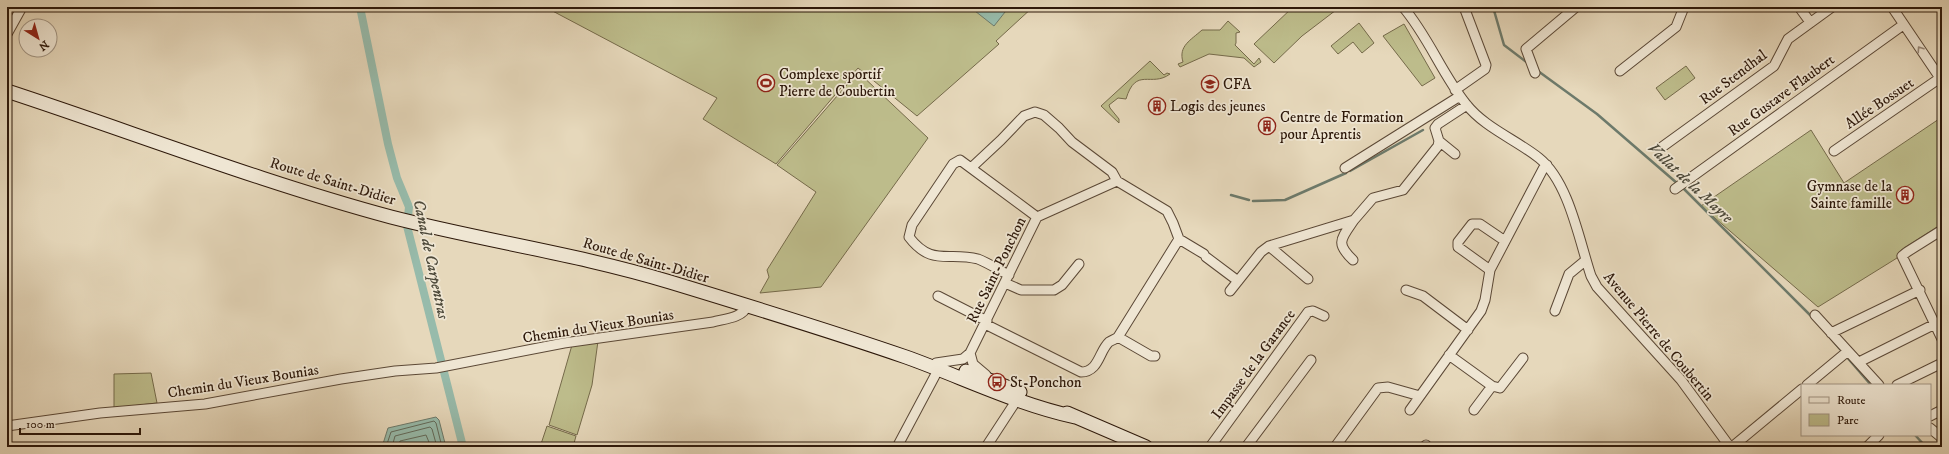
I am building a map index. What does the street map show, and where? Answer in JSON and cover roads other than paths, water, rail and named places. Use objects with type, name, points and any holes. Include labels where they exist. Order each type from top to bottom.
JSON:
[{"type":"main road","name":"Route de Saint-Didier","points":[[7,91],[266,178],[403,220],[602,262],[747,306],[940,368]]},
{"type":"main road","points":[[940,368],[966,360],[1020,396],[1054,413],[1075,417],[1146,447]]},
{"type":"main road","points":[[940,368],[978,385],[1020,396]]},
{"type":"street","points":[[7,34],[22,7]]},
{"type":"street","name":"Avenue Pierre de Coubertin","points":[[1403,7],[1467,105],[1491,126],[1538,157],[1547,165],[1560,184],[1565,195],[1591,276],[1597,287],[1681,380],[1731,447]]},
{"type":"street","points":[[1345,168],[1458,93],[1485,69],[1486,65],[1464,7]]},
{"type":"street","points":[[1536,73],[1526,49],[1576,7]]},
{"type":"street","points":[[1620,71],[1676,27],[1684,7]]},
{"type":"street","points":[[1798,7],[1810,22]]},
{"type":"street","name":"Rue Stendhal","points":[[1662,147],[1774,66],[1788,39],[1832,7]]},
{"type":"street","points":[[1892,7],[1941,80]]},
{"type":"street","name":"Rue Gustave Flaubert","points":[[1675,189],[1903,25]]},
{"type":"street","name":"Allée Bossuet","points":[[1834,151],[1941,80]]},
{"type":"street","points":[[1455,154],[1439,141],[1436,132],[1438,124],[1467,105]]},
{"type":"street","points":[[971,168],[1024,116],[1035,112],[1044,115],[1072,142],[1112,172],[1117,181],[1167,211],[1174,223],[1179,239],[1205,256],[1238,281]]},
{"type":"street","points":[[1354,260],[1342,250],[1341,245],[1345,233],[1354,220],[1373,198],[1403,190],[1435,151],[1439,141]]},
{"type":"street","points":[[1037,217],[960,160],[953,164],[912,225],[909,237],[916,246],[927,254],[978,260],[1021,290],[1054,290],[1062,285],[1079,264]]},
{"type":"street","points":[[1410,410],[1481,311],[1485,300],[1490,270],[1547,165]]},
{"type":"street","name":"Rue Saint-Ponchon","points":[[966,360],[1037,217],[1117,181]]},
{"type":"street","points":[[1230,291],[1262,252],[1269,246],[1354,220]]},
{"type":"street","points":[[1490,270],[1458,247],[1458,242],[1472,224],[1480,224],[1505,241]]},
{"type":"street","points":[[1942,230],[1902,256],[1920,290],[1942,339]]},
{"type":"street","points":[[938,296],[1081,372],[1094,368],[1109,342],[1118,337],[1179,239]]},
{"type":"street","points":[[1269,246],[1308,279]]},
{"type":"street","points":[[1554,311],[1569,274],[1586,260]]},
{"type":"street","points":[[1406,290],[1423,296],[1468,330]]},
{"type":"street","points":[[1831,333],[1920,290]]},
{"type":"street","name":"Chemin du Vieux Bounias","points":[[7,426],[100,413],[205,404],[341,379],[396,371],[436,368],[564,344],[713,322],[737,315],[746,310],[747,306]]},
{"type":"street","name":"Impasse de la Garance","points":[[1210,447],[1308,312],[1313,311],[1324,316]]},
{"type":"street","points":[[1815,315],[1878,384]]},
{"type":"street","points":[[1859,362],[1935,324]]},
{"type":"street","points":[[1118,337],[1151,356],[1155,356]]},
{"type":"street","points":[[1808,384],[1848,351]]},
{"type":"street","points":[[1449,355],[1492,386],[1500,388],[1523,358]]},
{"type":"street","points":[[966,360],[970,379],[978,385]]},
{"type":"street","points":[[1246,447],[1312,360]]},
{"type":"street","points":[[1899,384],[1942,363]]},
{"type":"street","points":[[897,447],[940,368]]},
{"type":"street","points":[[1474,410],[1492,386]]},
{"type":"street","points":[[1335,447],[1378,388],[1388,387],[1420,396]]},
{"type":"street","points":[[1731,447],[1801,391]]},
{"type":"street","points":[[986,447],[1020,396]]},
{"type":"street","points":[[1931,416],[1942,410]]},
{"type":"street","points":[[1931,429],[1942,438]]},
{"type":"street","points":[[1867,447],[1878,436]]},
{"type":"water","points":[[978,7],[1009,7],[994,26],[975,11]]},
{"type":"water","points":[[436,417],[439,420],[446,447],[382,447],[388,428]]},
{"type":"waterway","name":"Canal de Carpentras","points":[[360,7],[388,144],[397,178],[409,207],[407,226],[463,447]]},
{"type":"waterway","name":"Vallat de la Mayre","points":[[1493,7],[1504,45],[1529,64]]},
{"type":"waterway","name":"Vallat de la Mayre","points":[[1538,71],[1597,114],[1678,184]]},
{"type":"waterway","points":[[1350,171],[1423,130]]},
{"type":"waterway","points":[[1253,201],[1285,200],[1346,173]]},
{"type":"waterway","name":"Vallat de la Mayre","points":[[1682,187],[1813,318]]},
{"type":"waterway","points":[[1231,195],[1249,200]]},
{"type":"waterway","name":"Vallat de la Mayre","points":[[1827,334],[1870,384]]},
{"type":"waterway","name":"Vallat de la Mayre","points":[[1916,436],[1926,447]]},
{"type":"place","name":"Complexe sportif Pierre de Coubertin","points":[[766,83]]},
{"type":"place","name":"CFA","points":[[1210,84]]},
{"type":"place","name":"Logis des jeunes","points":[[1157,106]]},
{"type":"place","name":"Centre de Formation pour Aprentis","points":[[1267,126]]},
{"type":"place","name":"Gymnase de la Sainte famille","points":[[1905,195]]},
{"type":"place","name":"St-Ponchon","points":[[997,382]]}]
